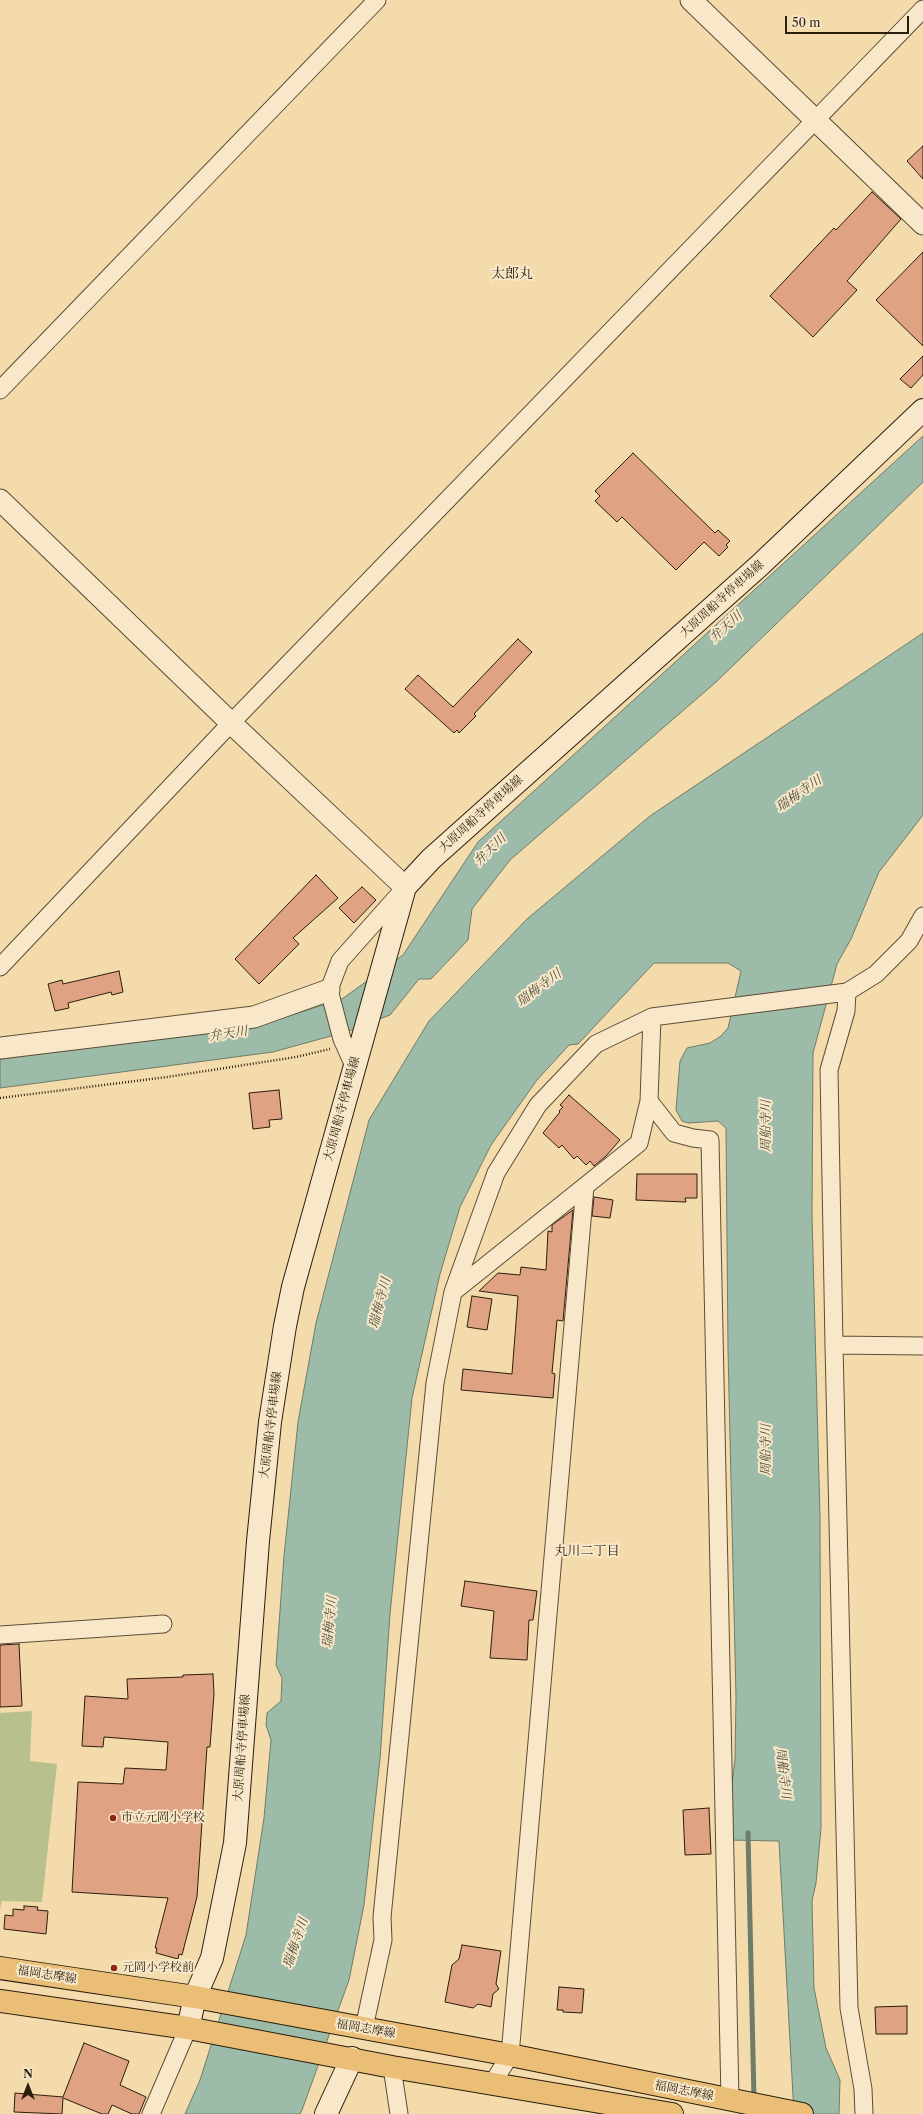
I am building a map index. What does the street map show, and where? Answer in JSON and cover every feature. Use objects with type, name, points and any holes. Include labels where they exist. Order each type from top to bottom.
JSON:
[{"type":"main road","name":"大原周船寺停車場線","points":[[188,2028],[195,1998],[212,1958],[235,1843],[258,1540],[270,1422],[285,1326],[293,1287],[364,1030],[406,887],[431,859],[760,565],[923,410]]},
{"type":"main road","name":"福岡志摩線","points":[[0,1968],[195,1998],[364,2028],[510,2055],[802,2114]]},
{"type":"main road","name":"福岡志摩線","points":[[0,2001],[188,2028],[352,2058],[392,2067],[672,2114]]},
{"type":"main road","points":[[326,2114],[352,2058]]},
{"type":"street","points":[[0,390],[377,0]]},
{"type":"street","points":[[691,0],[923,224]]},
{"type":"street","points":[[0,967],[231,723],[923,9]]},
{"type":"street","points":[[0,500],[231,723],[406,887],[340,962],[329,990],[342,1039],[354,1066]]},
{"type":"street","points":[[364,2028],[383,1940],[382,1917],[436,1383],[453,1292],[496,1173],[538,1104],[596,1044],[652,1017],[847,992],[876,974],[908,940],[923,916]]},
{"type":"street","points":[[0,1048],[254,1017],[329,990]]},
{"type":"street","points":[[847,992],[846,1011],[829,1070],[850,2008],[863,2089],[864,2114]]},
{"type":"street","points":[[453,1292],[639,1142],[649,1102],[652,1017]]},
{"type":"street","points":[[649,1102],[674,1133],[693,1138],[710,1140],[730,2100]]},
{"type":"street","points":[[492,2084],[510,2055],[585,1186]]},
{"type":"street","points":[[834,1345],[923,1346]]},
{"type":"street","points":[[0,1635],[163,1624]]},
{"type":"street","points":[[151,2114],[188,2028]]},
{"type":"street","points":[[392,2067],[399,2114]]},
{"type":"path","points":[[0,1098],[168,1077],[296,1057],[333,1048],[342,1039]]},
{"type":"green space","points":[[32,1711],[30,1761],[57,1764],[42,1902],[2,1901],[0,1909],[0,1713]]},
{"type":"water","name":"弁天川","points":[[923,436],[923,482],[715,683],[510,860],[472,909],[468,940],[431,979],[419,979],[390,1015],[349,1031],[273,1052],[0,1088],[0,1059],[263,1024],[342,999],[403,955],[478,842]]},
{"type":"water","points":[[923,633],[923,815],[879,872],[851,939],[837,964],[813,1053],[812,1216],[820,1517],[821,1828],[816,1883],[812,1901],[814,1988],[826,2048],[840,2080],[839,2114],[794,2114],[779,1841],[728,1840],[729,1809],[735,1759],[736,1697],[728,1350],[726,1128],[718,1121],[688,1123],[682,1121],[676,1110],[680,1061],[687,1048],[710,1043],[721,1036],[728,1028],[741,971],[728,963],[654,963],[578,1044],[569,1045],[537,1080],[491,1145],[460,1207],[440,1274],[412,1398],[390,1614],[380,1759],[364,1905],[349,1980],[302,2110],[300,2114],[185,2114],[200,2080],[246,1935],[264,1818],[271,1740],[266,1725],[267,1713],[281,1701],[282,1678],[276,1665],[284,1556],[298,1422],[316,1323],[369,1120],[429,1021],[527,919],[650,816]]},
{"type":"building","points":[[923,146],[923,179],[907,161]]},
{"type":"building","points":[[872,192],[901,219],[847,281],[857,290],[813,337],[770,296],[834,228],[836,230]]},
{"type":"building","points":[[923,252],[923,346],[876,300]]},
{"type":"building","points":[[923,356],[923,375],[911,388],[900,379]]},
{"type":"building","points":[[633,453],[715,533],[718,530],[730,541],[726,545],[728,547],[719,556],[704,542],[676,570],[622,517],[617,522],[595,501],[600,496],[595,491]]},
{"type":"building","points":[[518,639],[532,652],[474,714],[476,716],[459,733],[457,730],[454,733],[405,689],[418,675],[453,707]]},
{"type":"building","points":[[316,875],[338,898],[293,938],[299,944],[259,984],[235,959]]},
{"type":"building","points":[[362,887],[376,900],[354,923],[339,908]]},
{"type":"building","points":[[119,971],[123,992],[112,995],[111,992],[68,1003],[69,1008],[55,1011],[48,984],[62,980],[63,984]]},
{"type":"building","points":[[279,1090],[282,1119],[269,1120],[270,1127],[253,1129],[249,1093]]},
{"type":"building","points":[[569,1095],[620,1140],[606,1156],[594,1166],[590,1161],[586,1165],[577,1156],[574,1159],[562,1145],[559,1148],[543,1133],[560,1112],[559,1111],[563,1107],[560,1105]]},
{"type":"building","points":[[637,1174],[697,1174],[697,1198],[685,1198],[686,1202],[636,1200]]},
{"type":"building","points":[[594,1197],[613,1200],[610,1218],[592,1216]]},
{"type":"building","points":[[573,1210],[563,1321],[557,1320],[552,1373],[555,1374],[553,1398],[461,1390],[463,1369],[512,1374],[518,1296],[479,1291],[498,1273],[520,1275],[521,1267],[546,1270],[548,1231],[552,1232],[552,1225]]},
{"type":"building","points":[[472,1296],[492,1299],[487,1330],[467,1327]]},
{"type":"building","points":[[465,1581],[537,1591],[533,1620],[529,1620],[527,1660],[490,1658],[494,1611],[461,1606]]},
{"type":"building","points":[[19,1644],[22,1706],[0,1707],[0,1645]]},
{"type":"building","points":[[213,1674],[214,1694],[210,1747],[207,1747],[197,1897],[182,1955],[179,1954],[178,1959],[156,1953],[157,1948],[155,1948],[168,1898],[72,1892],[78,1782],[123,1784],[125,1768],[166,1770],[168,1742],[104,1737],[103,1747],[82,1746],[85,1696],[128,1699],[127,1679],[183,1677],[183,1675]]},
{"type":"building","points":[[709,1808],[711,1854],[685,1855],[683,1810]]},
{"type":"building","points":[[24,1906],[38,1907],[37,1910],[48,1911],[46,1934],[4,1929],[5,1915],[13,1916],[13,1909],[24,1910]]},
{"type":"building","points":[[462,1945],[501,1951],[496,1984],[499,1989],[493,1994],[491,2007],[478,2004],[473,2008],[445,2002],[452,1965],[459,1959]]},
{"type":"building","points":[[559,1987],[584,1989],[582,2013],[563,2012],[563,2010],[557,2010]]},
{"type":"building","points":[[907,2006],[907,2034],[876,2034],[875,2007]]},
{"type":"building","points":[[84,2043],[129,2061],[120,2085],[146,2097],[139,2114],[132,2114],[112,2105],[108,2114],[102,2114],[63,2098],[62,2114],[14,2112],[15,2093],[63,2097]]},
{"type":"waterway","points":[[748,1833],[754,2099]]},
{"type":"place","name":"市立元岡小学校","points":[[113,1818]]},
{"type":"place","name":"元岡小学校前","points":[[114,1968]]},
{"type":"district","name":"太郎丸","points":[[512,274]]},
{"type":"district","name":"丸川二丁目","points":[[587,1551]]},
{"type":"water label","name":"瑞梅寺川","points":[[799,794]]},
{"type":"water label","name":"瑞梅寺川","points":[[539,988]]},
{"type":"water label","name":"周船寺川","points":[[766,1126]]},
{"type":"water label","name":"瑞梅寺川","points":[[380,1303]]},
{"type":"water label","name":"周船寺川","points":[[766,1450]]},
{"type":"water label","name":"瑞梅寺川","points":[[330,1622]]},
{"type":"water label","name":"周船寺川","points":[[783,1773]]},
{"type":"water label","name":"瑞梅寺川","points":[[296,1943]]}]
